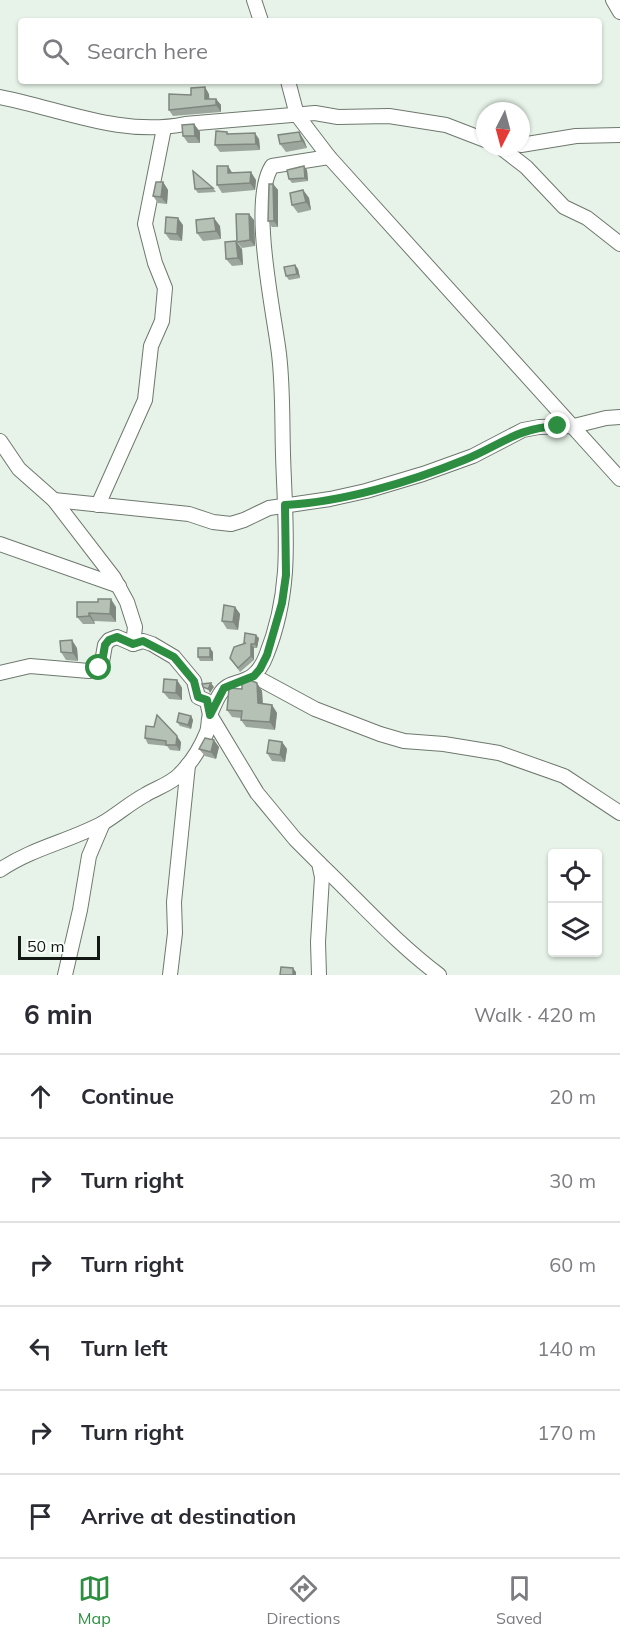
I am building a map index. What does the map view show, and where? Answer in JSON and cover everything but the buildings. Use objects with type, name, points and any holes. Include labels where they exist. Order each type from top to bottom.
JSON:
[{"type":"street","points":[[254,0],[260,18]]},
{"type":"street","points":[[613,0],[620,12]]},
{"type":"street","points":[[289,84],[297,116],[329,157],[620,479]]},
{"type":"street","points":[[0,98],[122,126],[164,128],[185,124],[315,113],[358,118],[389,116],[446,125],[476,137]]},
{"type":"street","points":[[98,505],[145,400],[151,346],[162,321],[165,288],[155,263],[145,224],[164,128]]},
{"type":"street","points":[[530,144],[576,136],[620,135]]},
{"type":"street","points":[[514,156],[564,207],[587,218],[620,244]]},
{"type":"street","points":[[0,870],[30,854],[103,823],[144,795],[178,777],[188,765],[207,731],[210,715],[224,688],[254,676],[267,655],[282,603],[287,556],[279,355],[268,288],[264,245],[265,186],[272,166],[329,157]]},
{"type":"street","points":[[54,500],[189,514],[213,522],[231,524],[269,508],[357,494],[423,474],[473,456],[524,430],[574,426],[620,417]]},
{"type":"street","points":[[0,441],[19,469],[54,500],[114,578],[127,602],[135,627],[133,644]]},
{"type":"street","points":[[0,464],[19,469]]},
{"type":"street","points":[[0,544],[119,586]]},
{"type":"street","points":[[0,673],[30,666],[89,671],[99,668],[105,645],[109,640],[117,637],[133,644],[143,641],[174,657],[194,681],[198,697],[207,700],[210,715],[257,793],[295,839],[413,956],[439,975]]},
{"type":"street","points":[[254,676],[315,709],[381,734],[404,741],[444,744],[499,753],[564,776],[620,813]]},
{"type":"street","points":[[170,975],[175,933],[175,893],[188,765]]},
{"type":"street","points":[[65,975],[80,910],[89,856],[103,823]]},
{"type":"street","points":[[319,863],[322,877],[318,942],[319,975]]},
{"type":"route","points":[[99,668],[105,645],[109,640],[117,637],[133,644],[143,641],[152,644],[174,657],[194,681],[198,697],[207,700],[210,715],[224,688],[254,676],[267,655],[282,603],[286,575],[285,505],[366,491],[455,464],[488,450],[524,430],[558,426]]}]
